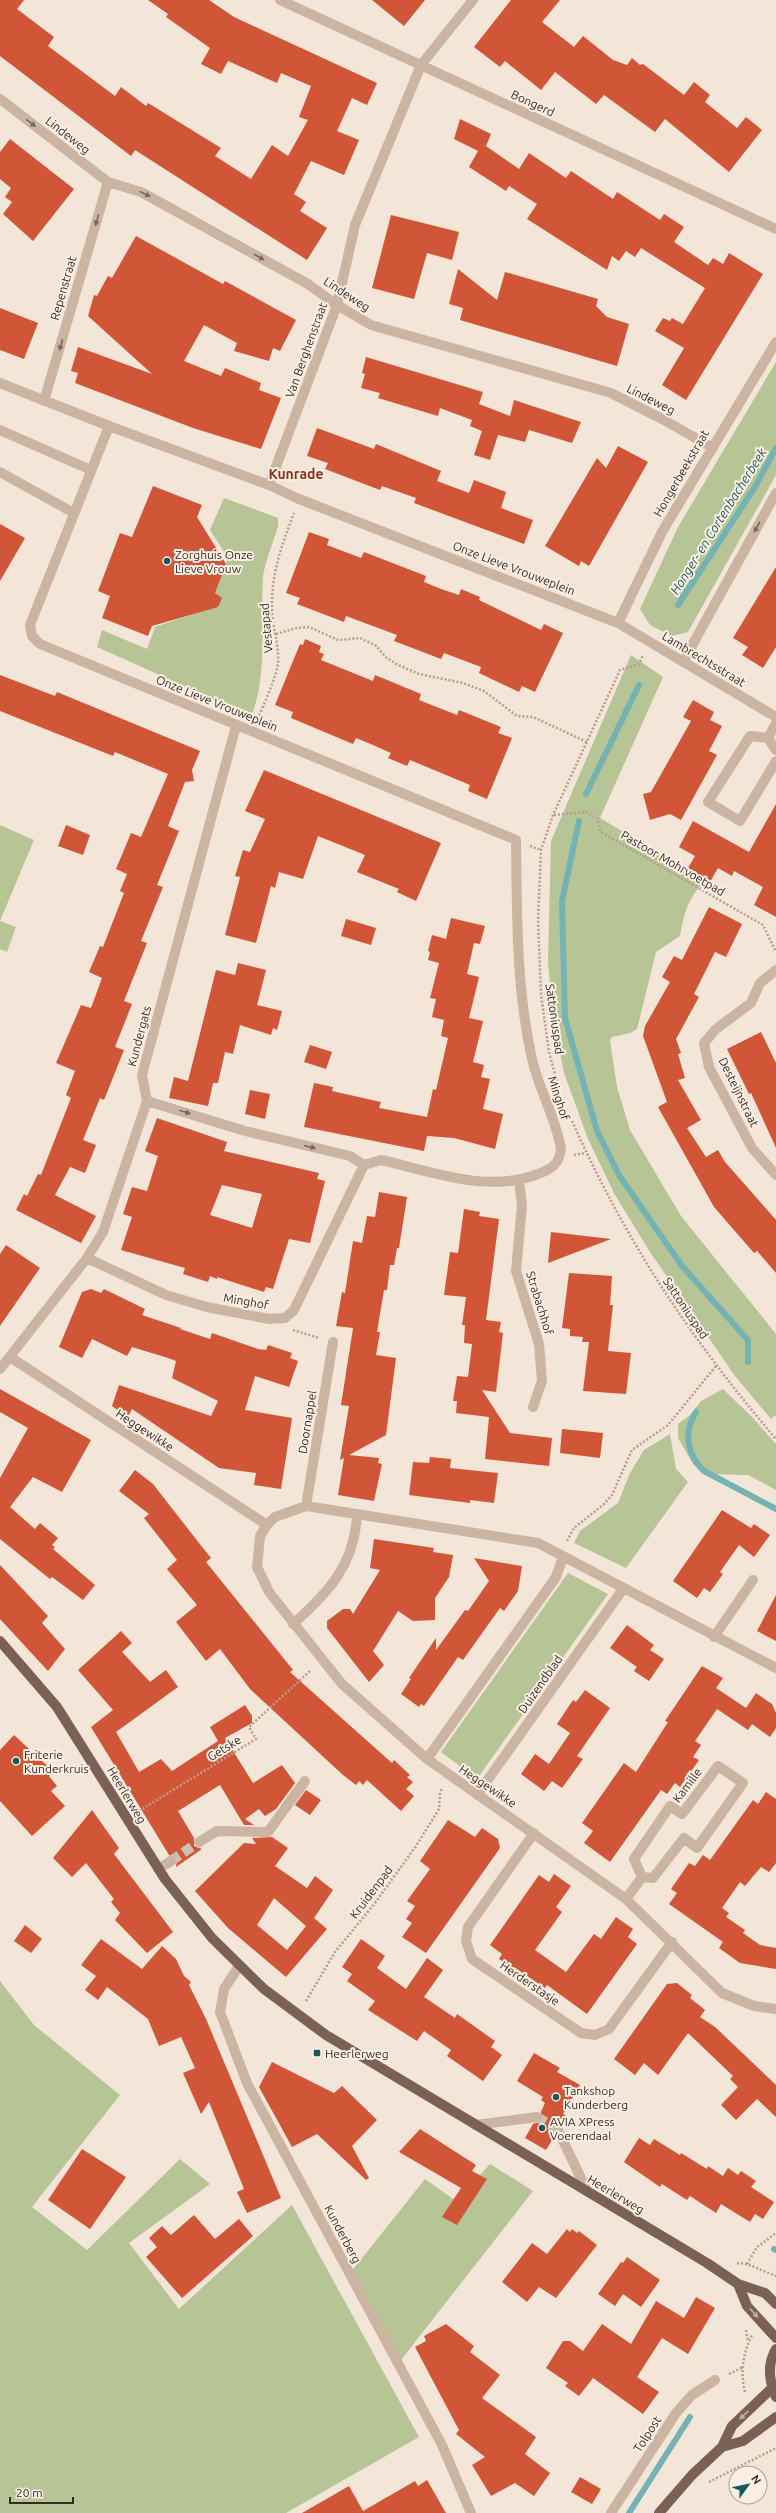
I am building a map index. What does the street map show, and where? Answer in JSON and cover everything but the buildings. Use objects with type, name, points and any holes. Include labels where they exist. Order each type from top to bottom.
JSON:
[{"type":"main road","name":"Heerlerweg","points":[[0,1641],[57,1707],[158,1869],[199,1923],[239,1966],[297,2015],[326,2035],[475,2126],[587,2191],[738,2284],[765,2293],[776,2304]]},
{"type":"main road","points":[[738,2284],[747,2306],[776,2338]]},
{"type":"main road","points":[[659,2513],[692,2475],[722,2447],[732,2426],[774,2393],[770,2369],[776,2348]]},
{"type":"main road","points":[[722,2447],[743,2441],[776,2417]]},
{"type":"street","name":"Bongerd","points":[[280,0],[776,229]]},
{"type":"street","name":"Van Berghenstraat","points":[[270,485],[337,305],[355,225],[421,65],[473,0]]},
{"type":"street","name":"Lindeweg","points":[[0,99],[108,182],[141,192],[308,284],[337,305],[371,325],[611,393],[711,447]]},
{"type":"street","name":"Repenstraat","points":[[44,401],[108,182]]},
{"type":"street","name":"Hongerbeekstraat","points":[[618,623],[662,532],[711,447],[776,342]]},
{"type":"street","name":"Onze Lieve Vrouweplein","points":[[0,383],[109,426],[270,485],[299,499],[618,623]]},
{"type":"street","name":"Onze Lieve Vrouweplein","points":[[109,426],[30,625],[32,636],[40,644],[516,840]]},
{"type":"street","points":[[0,430],[91,470]]},
{"type":"street","points":[[0,472],[74,513]]},
{"type":"street","points":[[683,662],[776,493]]},
{"type":"street","name":"Lambrechtsstraat","points":[[618,623],[776,717]]},
{"type":"street","points":[[768,738],[776,724]]},
{"type":"street","name":"Kundergats","points":[[0,1369],[87,1258],[104,1232],[147,1101],[142,1075],[236,726]]},
{"type":"street","points":[[776,750],[768,738],[750,736],[708,802],[740,821],[776,761]]},
{"type":"street","name":"Minghof","points":[[364,1165],[381,1160],[485,1183],[519,1181],[550,1170],[558,1162],[561,1149],[533,1061],[522,1005],[518,951],[516,840]]},
{"type":"street","name":"Desteijnstraat","points":[[776,970],[760,983],[751,1003],[716,1029],[704,1043],[709,1067],[752,1148],[776,1175]]},
{"type":"street","points":[[147,1101],[245,1131],[350,1156],[364,1165],[294,1310],[285,1318]]},
{"type":"street","name":"Strabachhof","points":[[519,1181],[522,1205],[516,1271],[539,1344],[542,1381],[533,1408]]},
{"type":"street","name":"Minghof","points":[[87,1258],[166,1295],[207,1307],[269,1319],[285,1318]]},
{"type":"street","name":"Doornappel","points":[[306,1506],[333,1342]]},
{"type":"street","name":"Heggewikke","points":[[10,1357],[267,1525],[260,1536],[257,1567],[269,1592],[342,1684],[427,1759],[626,1899],[672,1942],[722,1993],[754,2006],[776,2009]]},
{"type":"street","points":[[267,1525],[275,1517],[306,1506],[538,1544],[776,1668]]},
{"type":"street","points":[[293,1624],[322,1598],[343,1568],[356,1533],[357,1514]]},
{"type":"street","points":[[427,1759],[556,1578],[563,1557]]},
{"type":"street","points":[[714,1636],[753,1580]]},
{"type":"street","name":"Duizendblad","points":[[478,1795],[623,1589]]},
{"type":"street","name":"Kamille","points":[[718,1766],[743,1783],[697,1848],[684,1838],[653,1878],[642,1877],[634,1859],[670,1806],[682,1814],[718,1766]]},
{"type":"street","points":[[199,1842],[217,1831],[268,1832],[305,1781]]},
{"type":"street","name":"Herderstasje","points":[[534,1833],[468,1928],[466,1941],[472,1959],[581,2033],[596,2035],[609,2029],[672,1942]]},
{"type":"street","points":[[158,1869],[171,1861]]},
{"type":"street","points":[[626,1899],[642,1877]]},
{"type":"street","name":"Kunderberg","points":[[239,1966],[222,1994],[220,2012],[247,2083],[442,2445],[471,2513]]},
{"type":"street","points":[[776,2009],[776,2014]]},
{"type":"street","points":[[475,2126],[537,2117]]},
{"type":"street","points":[[558,2130],[587,2191]]},
{"type":"street","name":"Tolpost","points":[[611,2513],[683,2404],[692,2395],[715,2380]]},
{"type":"path","name":"Vestapad","points":[[254,732],[278,665],[276,634],[272,612],[277,556],[299,499]]},
{"type":"path","points":[[276,634],[297,628],[309,627],[338,640],[360,638],[375,645],[387,658],[398,665],[418,674],[463,683],[484,691],[517,716],[533,717],[587,742]]},
{"type":"path","name":"Sattoniuspad","points":[[559,1086],[544,1023],[538,928],[541,850],[553,815],[620,670],[639,664],[650,642]]},
{"type":"path","name":"Pastoor Mohrvoetpad","points":[[553,815],[586,812],[597,818],[600,832],[763,925],[776,952]]},
{"type":"path","name":"Sattoniuspad","points":[[571,1119],[605,1192],[632,1242],[671,1303],[716,1366],[776,1439]]},
{"type":"path","points":[[285,1318],[294,1331],[333,1342]]},
{"type":"path","points":[[563,1557],[569,1536],[574,1528],[604,1505],[612,1495],[632,1450],[668,1425],[716,1366]]},
{"type":"path","name":"Getske","points":[[126,1819],[256,1739],[249,1728],[322,1660]]},
{"type":"path","name":"Kruidenpad","points":[[297,2015],[335,1952],[375,1903],[416,1846],[438,1809],[440,1793],[450,1776]]},
{"type":"path","points":[[747,2264],[757,2247],[776,2233]]},
{"type":"path","points":[[707,2483],[776,2448]]},
{"type":"green space","points":[[776,362],[776,475],[688,632],[672,636],[650,625],[640,609],[678,527]]},
{"type":"green space","points":[[224,498],[278,518],[278,527],[267,558],[263,577],[262,662],[258,695],[253,712],[247,714],[97,647],[102,630],[147,649],[155,627],[208,609],[228,558],[210,530]]},
{"type":"green space","points":[[631,655],[663,677],[600,818],[705,881],[694,893],[688,906],[683,920],[680,936],[656,952],[637,1029],[630,1033],[612,1037],[610,1041],[617,1087],[630,1130],[681,1216],[776,1334],[776,1415],[771,1419],[735,1376],[650,1252],[615,1195],[588,1139],[564,1073],[553,1015],[548,962],[551,841]]},
{"type":"green space","points":[[0,825],[34,840],[0,921]]},
{"type":"green space","points":[[0,921],[16,927],[7,952],[0,949]]},
{"type":"green space","points":[[723,1389],[753,1418],[776,1444],[776,1490],[748,1475],[705,1474],[693,1464],[678,1438],[678,1424],[690,1415],[701,1401]]},
{"type":"green space","points":[[670,1434],[676,1469],[688,1482],[626,1568],[574,1543],[580,1531],[618,1503],[630,1473],[644,1450]]},
{"type":"green space","points":[[568,1573],[608,1594],[477,1779],[441,1752]]},
{"type":"green space","points":[[0,1981],[34,2025],[120,2095],[32,2207],[87,2250],[180,2159],[210,2184],[129,2243],[179,2309],[292,2205],[419,2437],[286,2513],[0,2513]]},
{"type":"green space","points":[[490,2164],[533,2191],[401,2360],[351,2272],[425,2179],[456,2201]]},
{"type":"waterway","name":"Honger- en Cortenbacherbeek","points":[[678,605],[755,487],[776,448]]},
{"type":"waterway","name":"Honger- en Cortenbacherbeek","points":[[586,794],[639,685]]},
{"type":"waterway","name":"Honger- en Cortenbacherbeek","points":[[579,821],[562,901],[565,1018],[597,1131],[619,1175],[682,1266],[748,1340],[748,1362]]},
{"type":"waterway","name":"Honger- en Cortenbacherbeek","points":[[696,1412],[689,1427],[688,1435],[691,1451],[698,1465],[704,1471],[776,1509]]},
{"type":"waterway","name":"Honger- en Cortenbacherbeek","points":[[629,2513],[690,2417]]},
{"type":"tunnel","points":[[171,1861],[199,1842]]},
{"type":"tunnel","points":[[537,2117],[558,2130]]},
{"type":"place","name":"Zorghuis Onze Lieve Vrouw","points":[[167,561]]},
{"type":"place","name":"Friterie Kunderkruis","points":[[16,1761]]},
{"type":"place","name":"Heerlerweg","points":[[317,2053]]},
{"type":"place","name":"Tankshop Kunderberg","points":[[556,2097]]},
{"type":"place","name":"AVIA XPress Voerendaal","points":[[542,2128]]},
{"type":"district","name":"Kunrade","points":[[296,474]]}]
